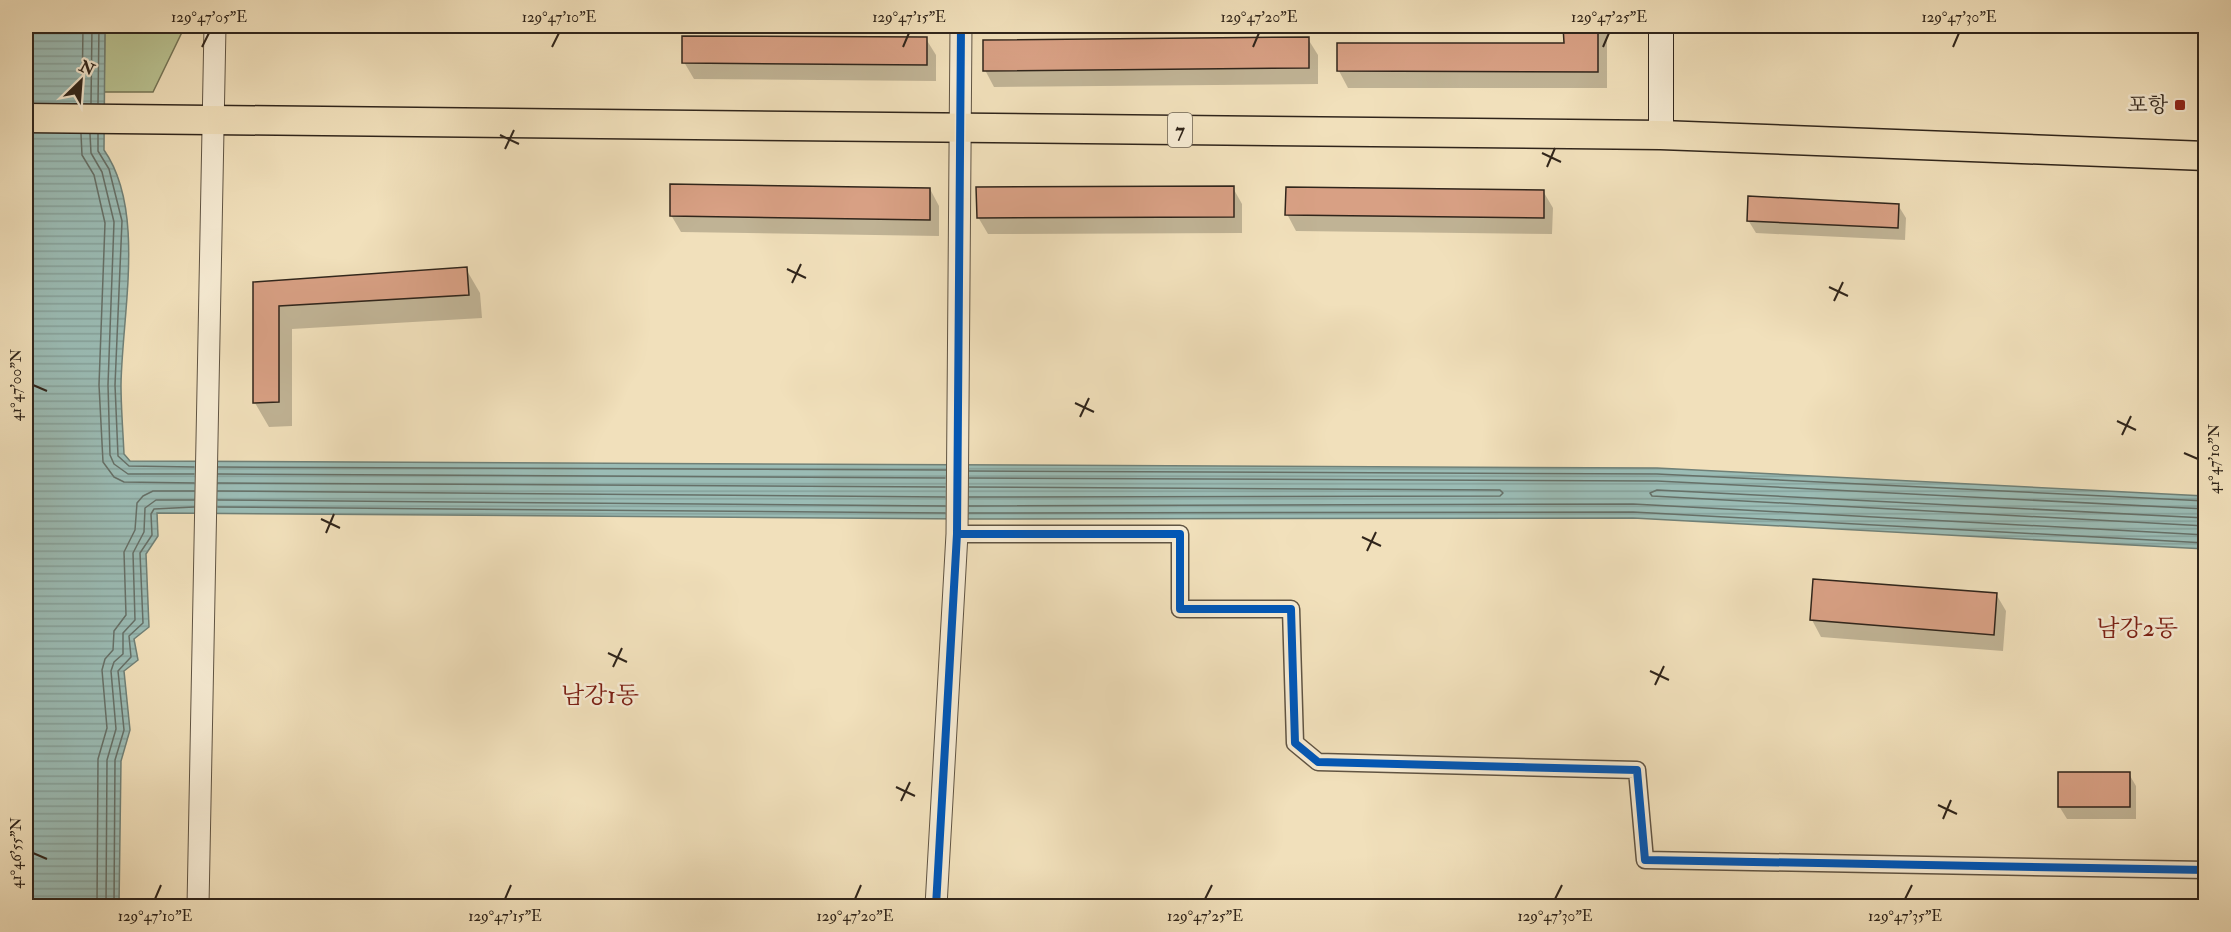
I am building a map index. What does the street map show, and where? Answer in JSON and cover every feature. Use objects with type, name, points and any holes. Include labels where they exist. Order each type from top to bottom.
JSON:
[{"type":"highway","name":"7","points":[[26,118],[1661,135],[2205,156]]},
{"type":"main road","points":[[1661,26],[1661,135]]},
{"type":"street","points":[[198,906],[215,26]]},
{"type":"street","points":[[936,906],[957,534],[961,26]]},
{"type":"street","points":[[957,534],[1180,534],[1180,609],[1291,609],[1295,743],[1318,762],[1636,770],[1645,860],[2205,870]]},
{"type":"green space","points":[[105,26],[185,26],[153,92],[104,92]]},
{"type":"water","points":[[26,26],[105,26],[104,150],[117,174],[125,202],[128,232],[129,263],[121,385],[124,454],[130,461],[1657,468],[2205,496],[2205,549],[1633,518],[968,519],[157,513],[158,536],[146,554],[149,627],[134,639],[138,660],[124,671],[130,730],[121,761],[119,906],[26,906]]},
{"type":"building","points":[[1563,26],[1598,26],[1598,72],[1337,71],[1337,43],[1564,43]]},
{"type":"building","points":[[682,36],[927,37],[927,65],[682,63]]},
{"type":"building","points":[[1309,37],[1309,68],[983,71],[983,40]]},
{"type":"building","points":[[670,184],[930,188],[930,220],[670,216]]},
{"type":"building","points":[[1234,186],[1234,217],[977,218],[976,187]]},
{"type":"building","points":[[1286,187],[1544,190],[1544,218],[1285,215]]},
{"type":"building","points":[[1748,196],[1899,204],[1898,228],[1747,221]]},
{"type":"building","points":[[467,267],[469,295],[279,306],[279,402],[253,403],[253,282]]},
{"type":"building","points":[[1813,579],[1997,593],[1994,635],[1810,620]]},
{"type":"building","points":[[2058,772],[2130,772],[2130,807],[2058,807]]},
{"type":"cycle path","points":[[936,906],[957,534],[961,26]]},
{"type":"cycle path","points":[[957,534],[1180,534],[1180,609],[1291,609],[1295,743],[1318,762],[1637,770],[1645,860],[2206,870]]},
{"type":"place","name":"포항","points":[[2180,105]]},
{"type":"district","name":"남강2동","points":[[2137,628]]},
{"type":"district","name":"남강1동","points":[[600,695]]}]
